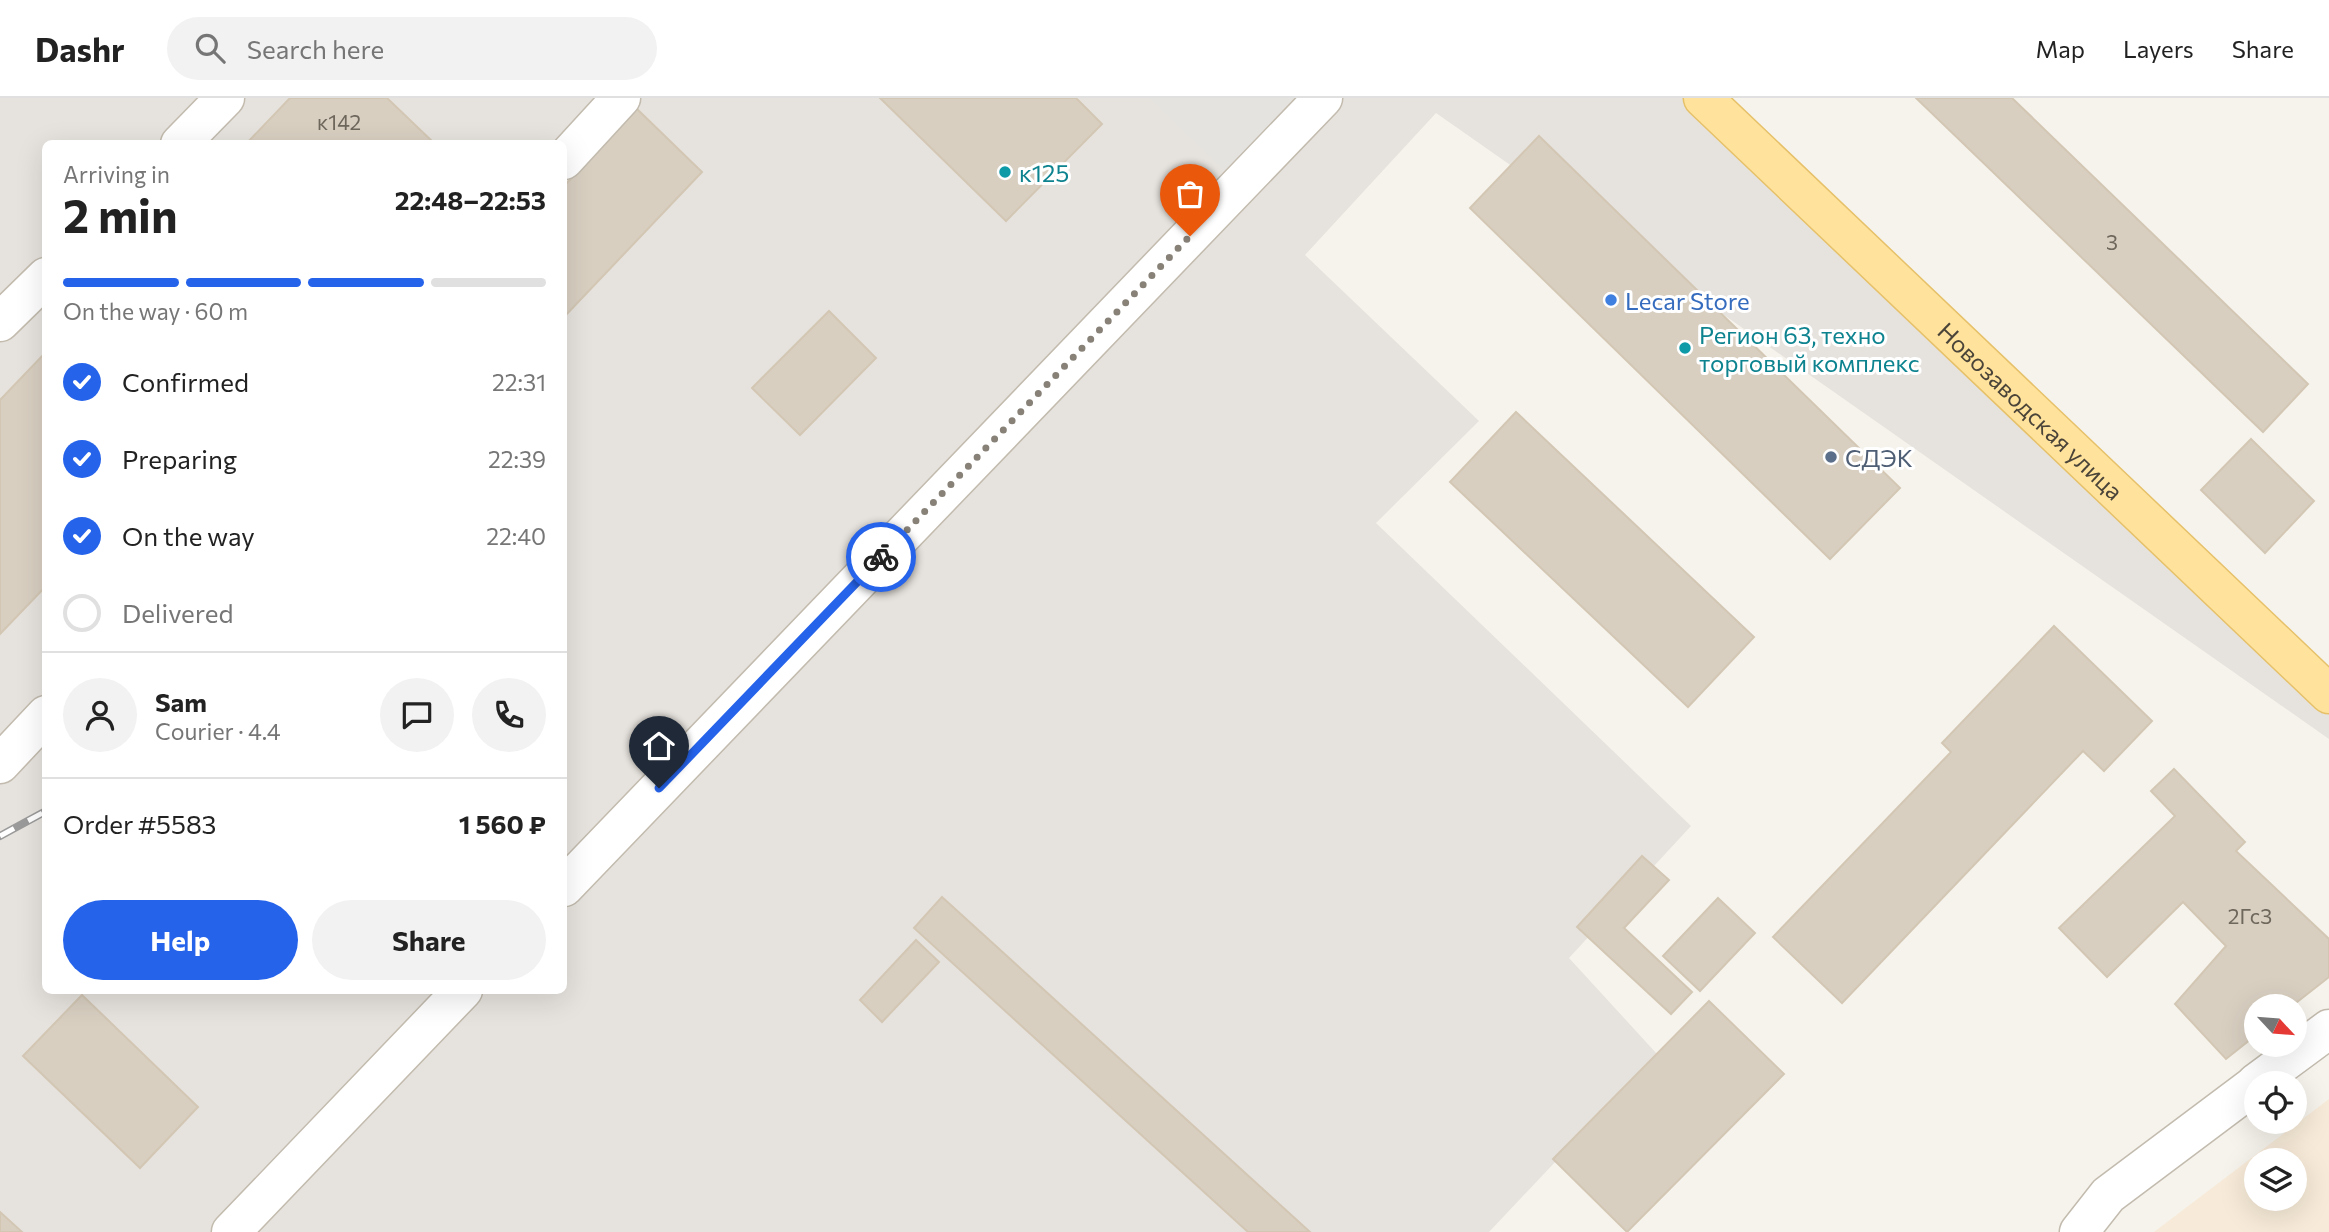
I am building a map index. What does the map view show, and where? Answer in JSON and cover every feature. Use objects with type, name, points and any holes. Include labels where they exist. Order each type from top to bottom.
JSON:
[{"type":"main road","name":"Новозаводская улица","points":[[1703,98],[2329,694]]},
{"type":"street","points":[[184,140],[225,98]]},
{"type":"street","points":[[567,157],[621,98]]},
{"type":"street","points":[[567,884],[1323,98]]},
{"type":"street","points":[[0,322],[42,280]]},
{"type":"street","points":[[0,764],[42,719]]},
{"type":"street","points":[[231,1232],[459,994]]},
{"type":"street","points":[[2273,1071],[2329,1029]]},
{"type":"street","points":[[2079,1232],[2108,1195],[2244,1093]]},
{"type":"shaded area","points":[[0,98],[1703,98],[2329,694],[2329,739],[1436,113],[1305,255],[1479,421],[1376,523],[1691,826],[1569,958],[1657,1054],[1489,1232],[0,1232]]},
{"type":"shaded area","points":[[1149,98],[1294,98],[1225,171]]},
{"type":"shaded area","points":[[2329,1099],[2329,1232],[2154,1232],[2244,1164],[2244,1211],[2307,1211],[2307,1148],[2265,1148],[2283,1134],[2307,1134],[2307,1116]]},
{"type":"building","points":[[290,98],[387,98],[431,140],[250,140]]},
{"type":"building","name":"к125","points":[[880,98],[1076,98],[1102,124],[1006,221]]},
{"type":"building","points":[[1916,98],[2012,98],[2308,384],[2263,432]]},
{"type":"building","points":[[637,109],[702,172],[567,314],[567,183]]},
{"type":"building","name":"Регион 63, техно торговый комплекс","points":[[1539,136],[1900,488],[1830,559],[1470,208]]},
{"type":"building","points":[[829,311],[876,358],[800,435],[752,388]]},
{"type":"building","points":[[42,356],[42,590],[0,634],[0,400]]},
{"type":"building","points":[[1516,412],[1754,637],[1688,707],[1450,482]]},
{"type":"building","points":[[2251,439],[2314,501],[2265,553],[2201,490]]},
{"type":"building","points":[[2054,626],[2152,721],[2104,771],[2083,751],[1842,1003],[1773,937],[1951,752],[1942,743]]},
{"type":"building","points":[[2174,769],[2245,842],[2236,851],[2329,939],[2329,977],[2307,994],[2244,994],[2244,1045],[2226,1059],[2175,1004],[2226,946],[2183,902],[2107,977],[2059,928],[2175,816],[2151,791]]},
{"type":"building","points":[[1642,856],[1669,880],[1624,928],[1692,992],[1671,1014],[1577,927]]},
{"type":"building","points":[[942,897],[1310,1232],[1248,1232],[914,928]]},
{"type":"building","points":[[1718,898],[1755,933],[1700,991],[1663,956]]},
{"type":"building","points":[[916,940],[939,962],[882,1022],[860,1000]]},
{"type":"building","points":[[82,995],[198,1107],[140,1168],[23,1056]]},
{"type":"building","points":[[1709,1001],[1784,1074],[1627,1232],[1553,1159]]},
{"type":"building","points":[[0,1212],[22,1232],[0,1232]]},
{"type":"railway","points":[[0,836],[42,813]]},
{"type":"way so far","points":[[881,557],[1190,236]]},
{"type":"place","name":"к125","points":[[1005,172]]},
{"type":"place","name":"Lecar Store","points":[[1611,300]]},
{"type":"place","name":"Регион 63, техно торговый комплекс","points":[[1685,348]]},
{"type":"place","name":"СДЭК","points":[[1831,457]]},
{"type":"route","points":[[659,788],[881,557]]}]
